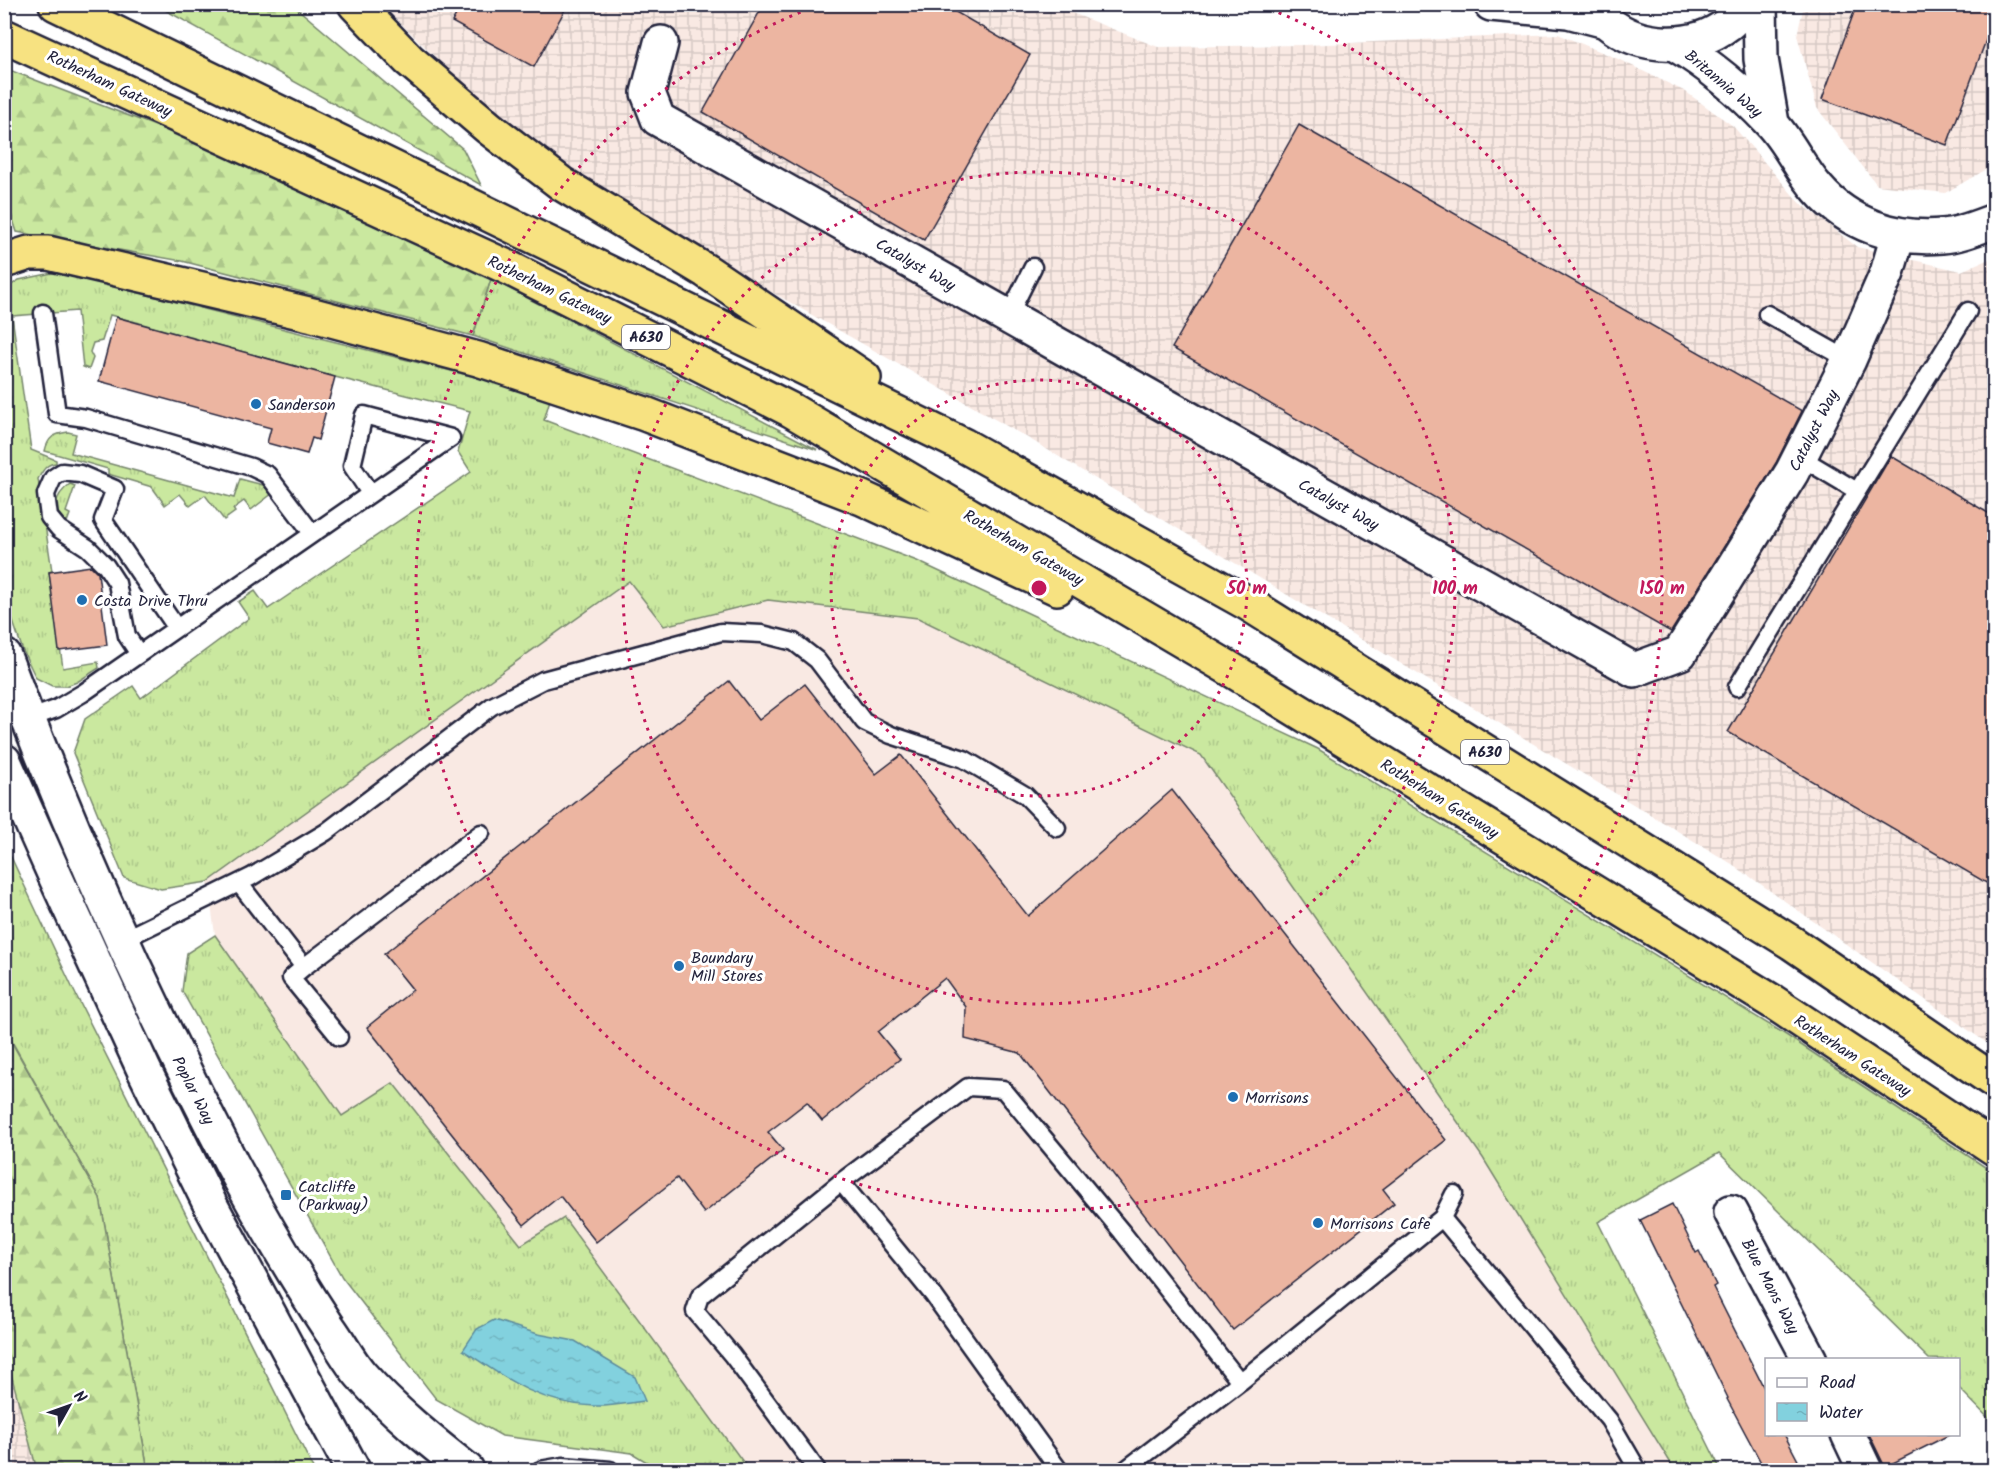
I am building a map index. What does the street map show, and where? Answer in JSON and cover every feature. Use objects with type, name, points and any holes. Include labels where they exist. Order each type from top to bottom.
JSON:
[{"type":"highway","name":"A630","points":[[355,4],[410,60],[489,128],[562,184],[706,271],[963,445]]},
{"type":"highway","points":[[362,4],[386,36]]},
{"type":"highway","name":"A630","points":[[58,5],[963,445],[1247,603],[1791,943],[1995,1081]]},
{"type":"highway","name":"Rotherham Gateway","points":[[4,36],[509,268],[790,410],[1227,667],[1773,1002],[1995,1148]]},
{"type":"highway","name":"A630","points":[[4,261],[29,253],[48,253],[313,315],[478,359],[622,407],[862,498],[1227,667]]},
{"type":"street","points":[[1491,4],[1598,13],[1627,34],[1650,42],[1675,44],[1703,38],[1727,25],[1748,4]]},
{"type":"street","name":"Britannia Way","points":[[1760,4],[1761,59],[1772,123]]},
{"type":"street","name":"Catalyst Way","points":[[661,43],[648,93],[658,119],[1634,670],[1680,653],[1800,457],[1849,360],[1887,273],[1898,235]]},
{"type":"street","name":"Britannia Way","points":[[1675,44],[1700,59],[1772,123],[1819,190],[1836,207],[1855,220],[1898,235],[1944,236],[1995,221]]},
{"type":"street","name":"Poplar Way","points":[[4,656],[28,719],[122,940],[191,1086],[258,1213],[314,1305],[361,1374],[416,1430],[467,1470]]},
{"type":"street","points":[[4,760],[149,1080],[210,1204],[348,1465]]},
{"type":"street","name":"Blue Mans Way","points":[[1731,1212],[1809,1358]]},
{"type":"street","points":[[1849,1436],[1865,1470]]},
{"type":"lane","points":[[1008,317],[1033,267]]},
{"type":"lane","points":[[1737,687],[1968,311]]},
{"type":"lane","points":[[43,313],[57,414],[86,418],[268,475],[312,533]]},
{"type":"lane","points":[[1767,314],[1849,360]]},
{"type":"lane","points":[[28,719],[56,709],[139,654],[450,438],[364,415],[352,466],[370,493]]},
{"type":"lane","points":[[1800,457],[1857,491]]},
{"type":"lane","points":[[139,654],[127,636],[117,583],[112,575],[88,548],[59,529],[49,517],[46,494],[53,478],[62,472],[80,474],[115,489],[103,520],[176,627]]},
{"type":"lane","points":[[122,940],[239,883],[326,832],[492,706],[543,680],[721,632],[762,634],[794,642],[817,660],[864,722],[891,735],[964,759],[1025,795],[1057,828]]},
{"type":"lane","points":[[339,1037],[291,978],[481,833]]},
{"type":"lane","points":[[239,883],[304,967]]},
{"type":"lane","points":[[818,1470],[732,1355],[695,1311],[700,1296],[841,1182],[968,1087],[1004,1089],[1122,1232],[1240,1382]]},
{"type":"lane","points":[[841,1182],[934,1296],[1059,1470]]},
{"type":"lane","points":[[1125,1470],[1240,1382],[1442,1218],[1454,1194]]},
{"type":"lane","points":[[1442,1218],[1609,1420],[1638,1470]]},
{"type":"lane","points":[[540,1470],[563,1466],[610,1470]]},
{"type":"shaded area","points":[[382,5],[1052,5],[1158,47],[1305,45],[1558,34],[1616,58],[1686,92],[1733,126],[1798,201],[1857,247],[1961,271],[1994,257],[1994,1048],[1732,864],[1033,441],[542,161]]},
{"type":"shaded area","points":[[1804,5],[1994,5],[1994,165],[1945,193],[1877,185],[1817,108],[1797,35]]},
{"type":"shaded area","points":[[629,581],[664,626],[768,600],[918,618],[1201,755],[1483,1158],[1675,1470],[749,1470],[565,1219],[521,1245],[393,1083],[342,1116],[215,935],[208,882]]},
{"type":"shaded area","points":[[5,1266],[70,1470],[5,1470]]},
{"type":"green space","points":[[156,5],[293,5],[463,149],[481,185]]},
{"type":"green space","points":[[4,68],[205,145],[491,279],[473,336],[182,261],[17,232],[5,196]]},
{"type":"green space","points":[[57,272],[551,396],[544,420],[917,561],[1318,749],[1783,1033],[1994,1173],[1994,1424],[1960,1389],[1960,1358],[1928,1358],[1719,1153],[1598,1222],[1721,1470],[1675,1470],[1483,1158],[1201,755],[918,618],[768,600],[664,626],[629,581],[208,882],[161,889],[124,878],[73,753],[85,719],[133,686],[141,698],[249,618],[238,602],[255,591],[268,609],[471,472],[458,452],[470,411],[335,377],[110,315],[102,341],[93,343],[90,352],[93,358],[89,369],[83,367],[77,311],[12,316],[31,450],[56,460],[56,463],[45,468],[38,479],[52,571],[49,572],[63,668],[98,662],[99,668],[77,682],[66,686],[52,686],[36,678],[23,651],[5,598],[4,290],[19,280]]},
{"type":"green space","points":[[491,279],[818,450],[473,336]]},
{"type":"green space","points":[[68,432],[76,434],[71,453],[234,498],[240,479],[263,485],[273,493],[251,510],[244,501],[224,520],[205,495],[190,506],[180,494],[165,505],[152,487],[108,474],[108,469],[45,451],[52,437]]},
{"type":"green space","points":[[70,484],[75,486],[66,512],[70,514],[66,525],[58,514],[56,504],[60,494]]},
{"type":"green space","points":[[11,857],[73,989],[314,1470],[148,1470],[100,1198],[5,1029],[4,860]]},
{"type":"green space","points":[[215,935],[342,1116],[393,1083],[521,1245],[564,1218],[749,1470],[660,1470],[632,1453],[502,1436],[436,1399],[342,1277],[182,991],[187,953]]},
{"type":"green space","points":[[4,1029],[100,1198],[148,1470],[37,1470],[5,1352]]},
{"type":"water","points":[[494,1320],[538,1334],[575,1341],[635,1377],[645,1401],[606,1406],[574,1404],[540,1395],[509,1380],[463,1350],[477,1329]]},
{"type":"building","points":[[462,4],[568,4],[534,67],[452,22]]},
{"type":"building","points":[[764,4],[942,4],[1030,55],[924,240],[703,112]]},
{"type":"building","points":[[1857,4],[1995,4],[1995,16],[1947,145],[1822,99]]},
{"type":"building","points":[[1299,125],[1802,411],[1776,463],[1671,632],[1172,348]]},
{"type":"building","name":"Sanderson","points":[[116,317],[335,377],[318,440],[312,438],[307,454],[267,443],[271,428],[99,381]]},
{"type":"building","points":[[1891,456],[1995,517],[1995,888],[1728,732]]},
{"type":"building","name":"Costa Drive Thru","points":[[91,566],[98,573],[107,645],[59,651],[49,572]]},
{"type":"building","name":"Boundary Mill Stores","points":[[729,681],[759,720],[805,684],[876,774],[901,755],[1028,916],[1172,790],[1446,1140],[1383,1189],[1394,1203],[1233,1330],[1020,1053],[965,1039],[966,1007],[945,978],[878,1032],[900,1059],[822,1121],[807,1102],[768,1132],[783,1150],[704,1213],[677,1178],[596,1242],[560,1196],[524,1225],[367,1027],[413,990],[384,954]]},
{"type":"building","points":[[1672,1204],[1696,1253],[1699,1251],[1716,1285],[1713,1287],[1765,1390],[1765,1436],[1785,1436],[1803,1470],[1765,1470],[1727,1399],[1640,1220]]},
{"type":"building","points":[[1870,1436],[1947,1436],[1885,1467]]},
{"type":"place","name":"Sanderson","points":[[256,404]]},
{"type":"place","name":"Costa Drive Thru","points":[[82,600]]},
{"type":"place","name":"Boundary Mill Stores","points":[[679,966]]},
{"type":"place","name":"Morrisons","points":[[1233,1097]]},
{"type":"place","name":"Catcliffe (Parkway)","points":[[286,1195]]},
{"type":"place","name":"Morrisons Cafe","points":[[1318,1223]]}]
